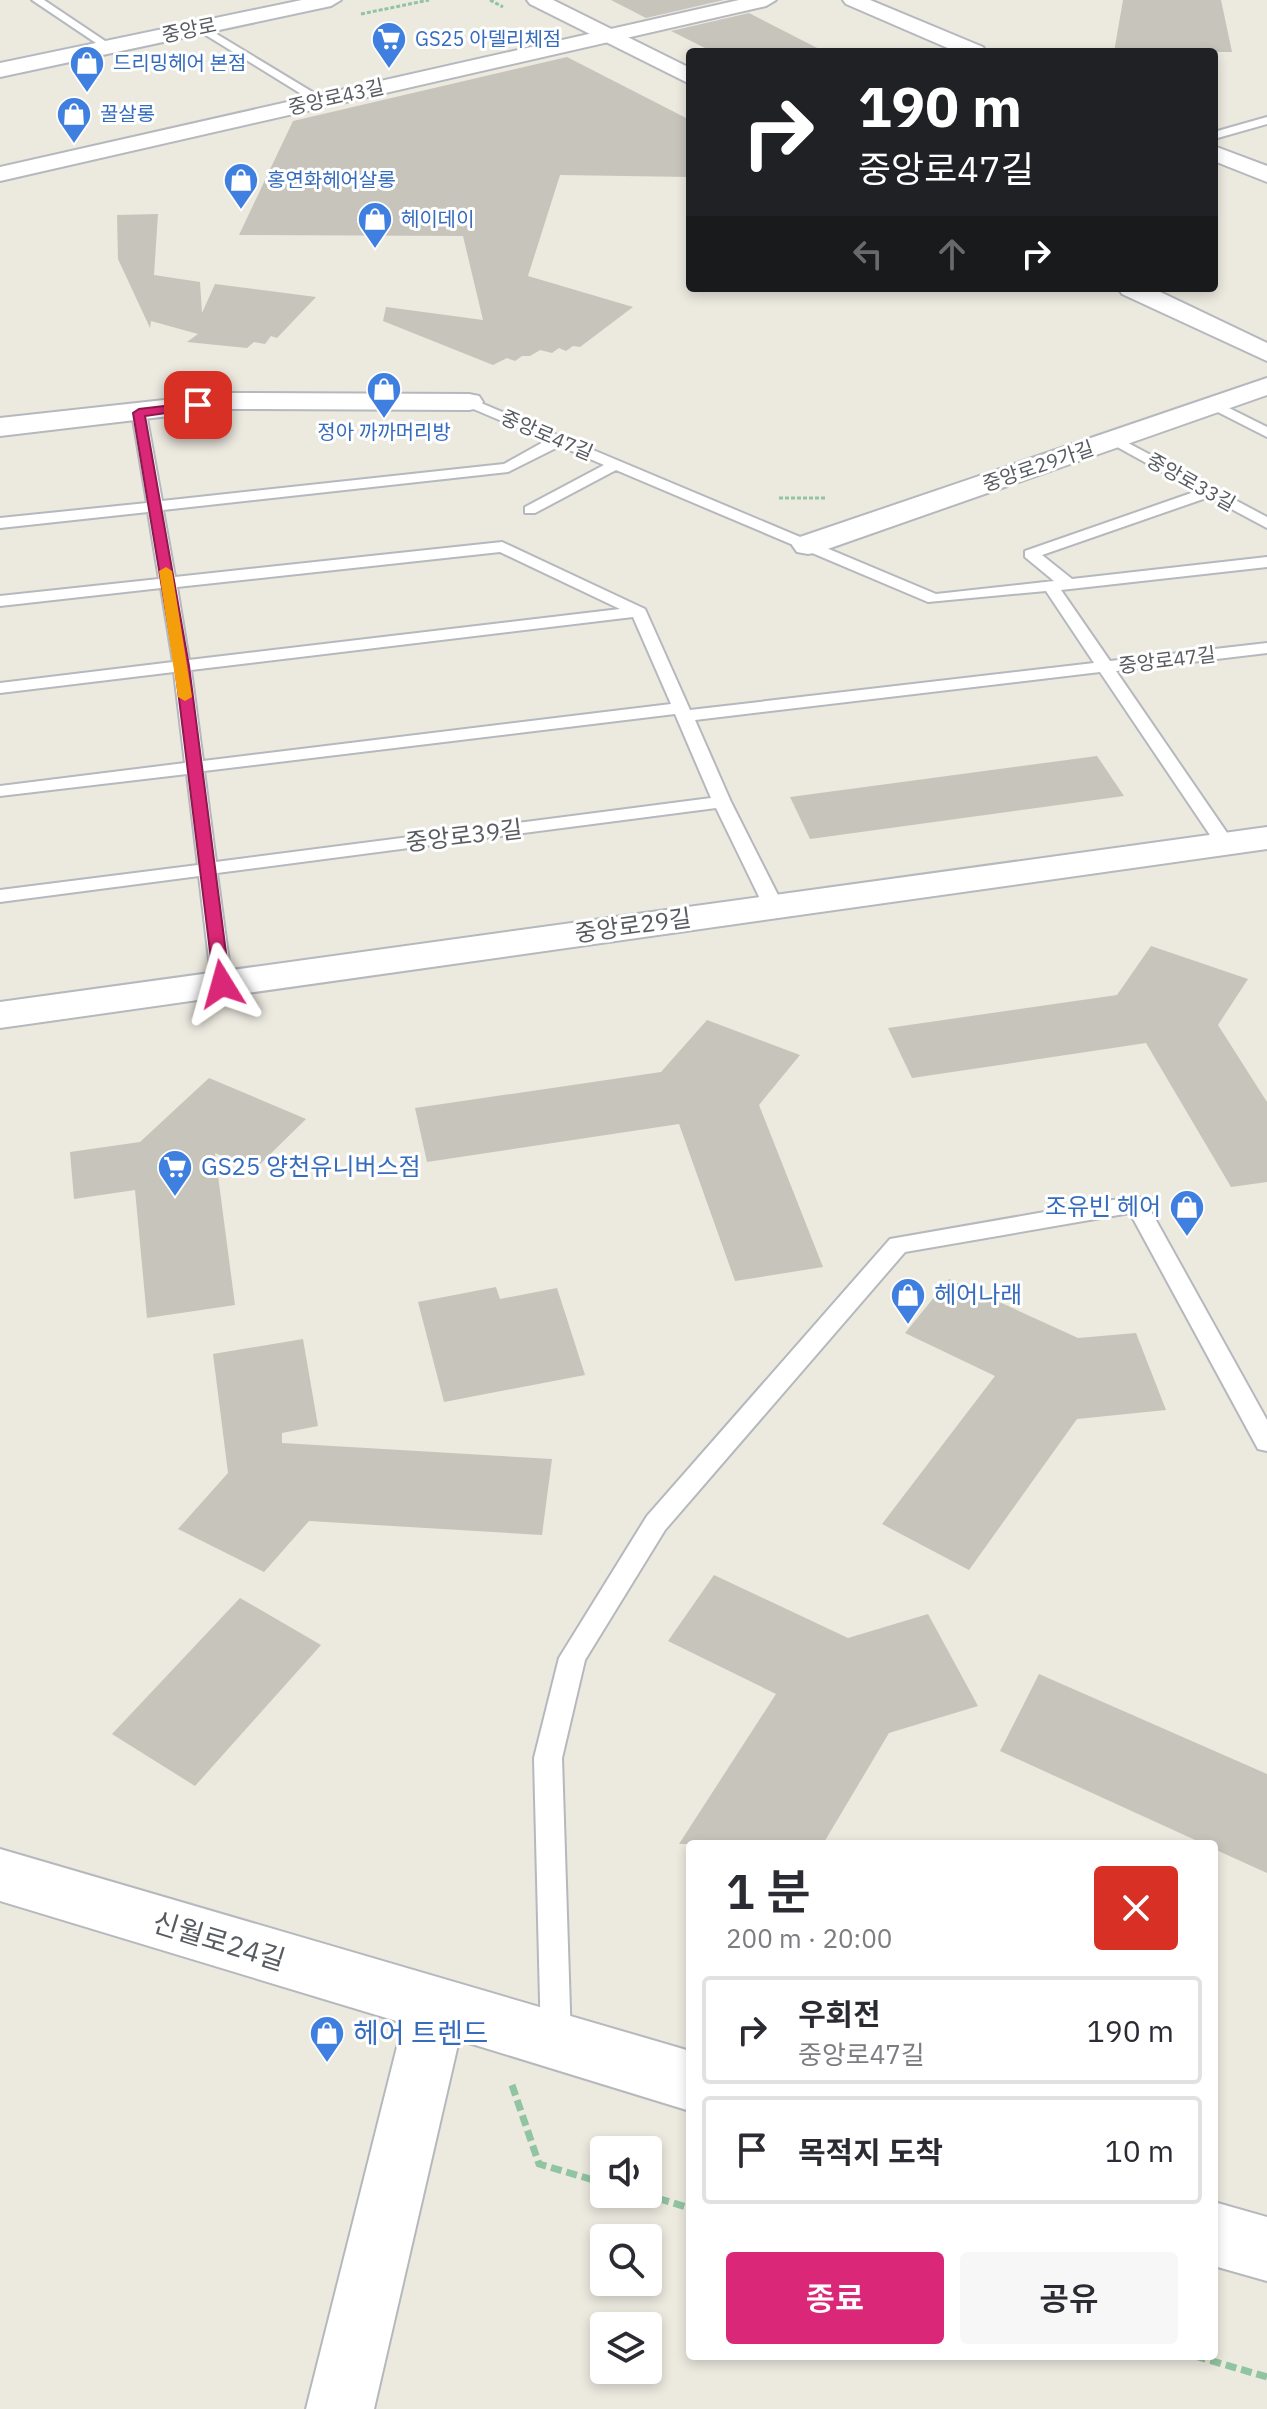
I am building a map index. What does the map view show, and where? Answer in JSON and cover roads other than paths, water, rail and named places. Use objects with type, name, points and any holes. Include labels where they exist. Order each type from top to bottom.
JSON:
[{"type":"street","name":"중앙로","points":[[0,70],[331,0]]},
{"type":"street","points":[[537,0],[686,75]]},
{"type":"street","name":"중앙로43길","points":[[0,174],[766,0]]},
{"type":"street","points":[[853,0],[966,48]]},
{"type":"street","points":[[1218,155],[1267,175]]},
{"type":"street","points":[[1139,292],[1267,353]]},
{"type":"street","name":"중앙로29가길","points":[[808,545],[1267,386]]},
{"type":"street","name":"중앙로47길","points":[[0,427],[228,401],[469,402]]},
{"type":"street","name":"중앙로29길","points":[[0,1015],[1267,838]]},
{"type":"street","name":"신월로24길","points":[[0,1875],[686,2080]]},
{"type":"street","points":[[340,2409],[464,2015]]},
{"type":"street","points":[[1218,2235],[1267,2249]]},
{"type":"lane","points":[[37,0],[109,47]]},
{"type":"lane","points":[[200,27],[320,101]]},
{"type":"lane","points":[[1218,135],[1267,120]]},
{"type":"lane","name":"중앙로47길","points":[[469,402],[934,599],[1267,562]]},
{"type":"lane","points":[[1213,404],[1267,433]]},
{"type":"lane","points":[[139,413],[182,666],[205,869],[222,984]]},
{"type":"lane","points":[[0,523],[508,468],[559,440]]},
{"type":"lane","name":"중앙로33길","points":[[1115,440],[1267,523]]},
{"type":"lane","points":[[530,510],[616,464]]},
{"type":"lane","points":[[1209,492],[1031,554],[1059,585],[1106,667],[1225,843]]},
{"type":"lane","points":[[0,601],[502,547],[639,612],[722,802],[774,907]]},
{"type":"lane","points":[[0,688],[639,612]]},
{"type":"lane","name":"중앙로47길","points":[[683,712],[1267,648]]},
{"type":"lane","points":[[0,791],[683,712]]},
{"type":"lane","name":"중앙로39길","points":[[0,896],[722,802]]},
{"type":"lane","points":[[556,2042],[548,1758],[572,1658],[656,1523],[898,1245],[1136,1204],[1267,1442]]},
{"type":"place","name":"GS25 아델리체점","points":[[389,70]]},
{"type":"place","name":"드리밍헤어 본점","points":[[87,94]]},
{"type":"place","name":"꿀살롱","points":[[74,145]]},
{"type":"place","name":"홍연화헤어살롱","points":[[241,211]]},
{"type":"place","name":"헤이데이","points":[[375,250]]},
{"type":"place","name":"정아 까까머리방","points":[[384,420]]},
{"type":"place","name":"GS25 양천유니버스점","points":[[175,1198]]},
{"type":"place","name":"조유빈 헤어","points":[[1187,1238]]},
{"type":"place","name":"헤어나래","points":[[908,1326]]},
{"type":"place","name":"헤어 트렌드","points":[[327,2064]]}]
